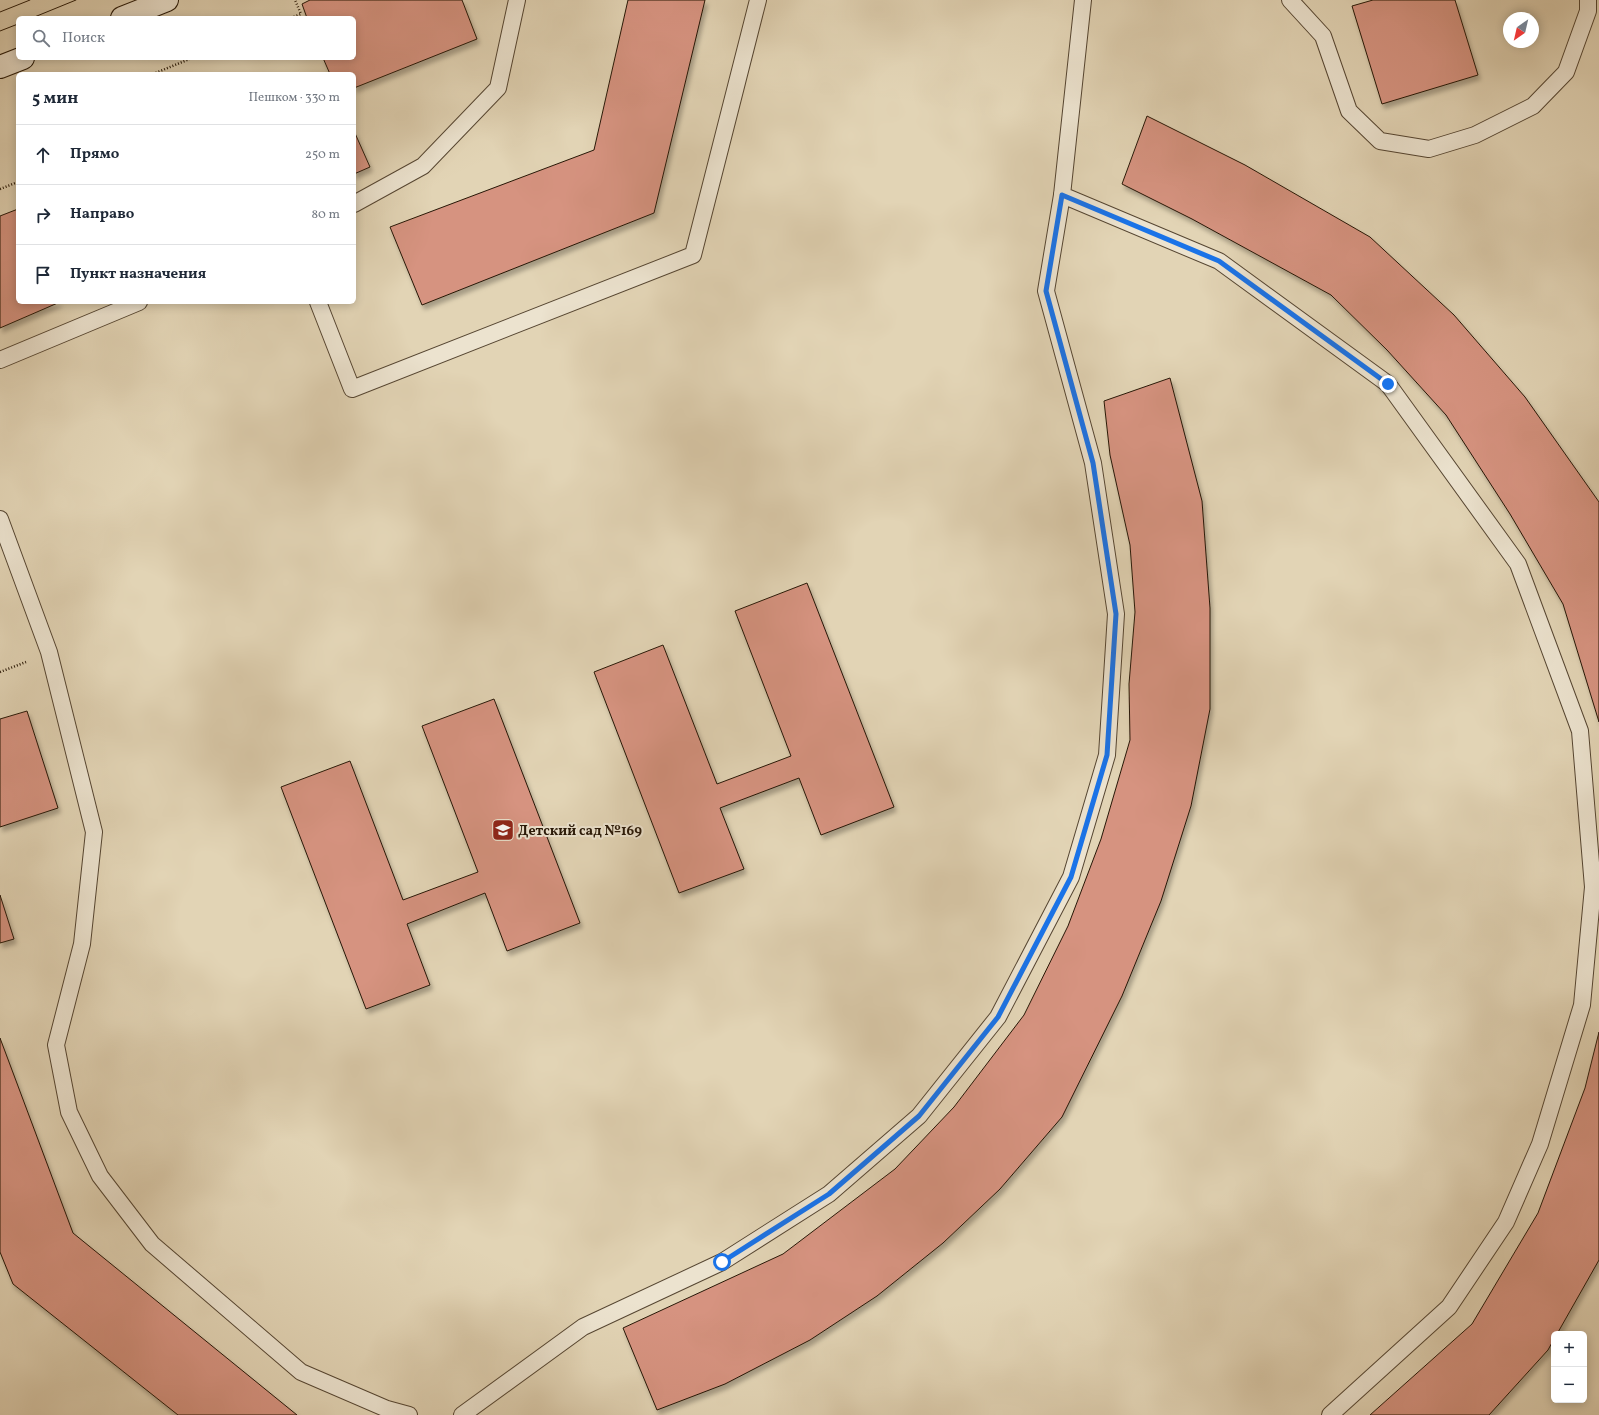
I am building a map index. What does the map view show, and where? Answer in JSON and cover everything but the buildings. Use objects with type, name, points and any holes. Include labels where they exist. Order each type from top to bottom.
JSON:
[{"type":"street","points":[[127,16],[167,0]]},
{"type":"street","points":[[0,67],[18,60]]},
{"type":"lane","points":[[356,203],[423,166],[498,88],[517,0]]},
{"type":"lane","points":[[319,304],[352,389],[693,255],[758,0]]},
{"type":"lane","points":[[462,1415],[583,1327],[722,1262],[829,1194],[919,1116],[998,1017],[1071,877],[1107,755],[1116,614],[1093,463],[1046,291],[1062,195],[1083,0]]},
{"type":"lane","points":[[1290,0],[1323,36],[1349,111],[1380,141],[1429,149],[1476,135],[1533,106],[1566,72],[1588,11],[1588,0]]},
{"type":"lane","points":[[1062,195],[1219,261],[1388,384],[1518,564],[1580,731],[1593,887],[1582,1005],[1540,1144],[1506,1222],[1449,1307],[1330,1415]]},
{"type":"lane","points":[[0,360],[134,304]]},
{"type":"lane","points":[[0,519],[48,652],[94,832],[82,944],[56,1045],[69,1112],[100,1176],[152,1244],[301,1372],[387,1409],[409,1415]]},
{"type":"path","points":[[295,0],[301,14],[296,16]]},
{"type":"path","points":[[158,72],[187,60]]},
{"type":"path","points":[[0,189],[16,183]]},
{"type":"tram line","points":[[0,12],[30,0]]},
{"type":"tram line","points":[[37,16],[76,0]]},
{"type":"tram line","points":[[0,31],[16,25]]},
{"type":"place","name":"Детский сад №169","points":[[503,830]]},
{"type":"route","points":[[722,1262],[829,1194],[919,1116],[998,1017],[1071,877],[1107,755],[1116,614],[1093,463],[1046,291],[1062,195],[1219,261],[1388,384]]}]
